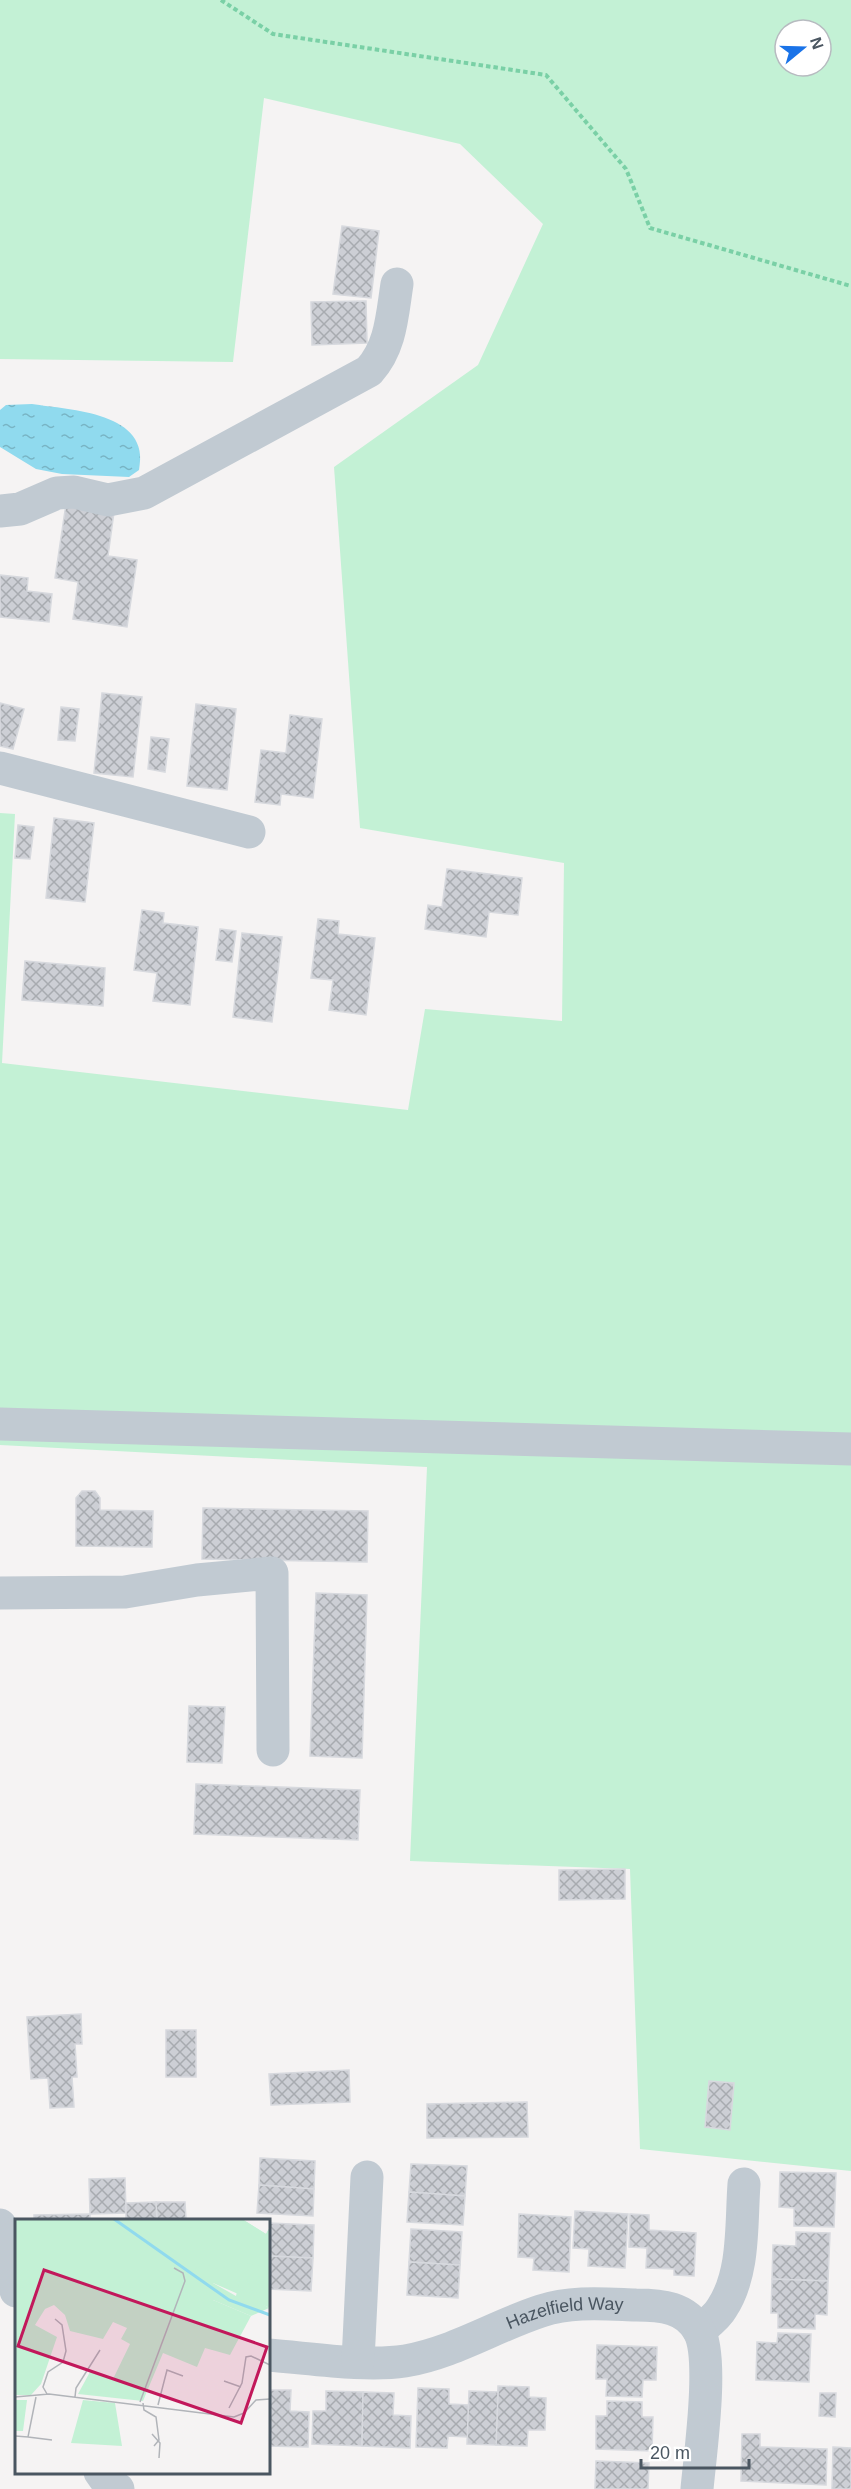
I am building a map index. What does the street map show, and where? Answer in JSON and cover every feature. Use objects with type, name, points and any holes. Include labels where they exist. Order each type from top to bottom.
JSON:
[{"type":"street","points":[[0,511],[20,508],[57,493],[74,492],[108,500],[144,493],[369,371],[380,360],[388,341],[397,284]]},
{"type":"street","points":[[0,768],[249,832]]},
{"type":"street","points":[[0,1424],[851,1449]]},
{"type":"street","points":[[0,1593],[125,1592],[197,1580],[272,1573],[273,1750]]},
{"type":"street","points":[[358,2361],[367,2177]]},
{"type":"street","points":[[698,2489],[706,2360],[699,2331],[721,2310],[730,2295],[740,2256],[744,2184]]},
{"type":"street","points":[[0,2225],[15,2287]]},
{"type":"street","name":"Hazelfield Way","points":[[270,2355],[358,2361],[402,2361],[429,2355],[543,2310],[569,2305],[654,2305],[674,2309],[686,2316],[699,2331]]},
{"type":"street","points":[[101,2474],[110,2486],[118,2489]]},
{"type":"path","points":[[220,0],[273,34],[546,75],[626,169],[650,228],[851,286]]},
{"type":"green space","points":[[0,0],[851,0],[851,2171],[640,2149],[630,1869],[410,1861],[427,1467],[0,1445],[0,813],[15,814],[2,1063],[408,1110],[425,1009],[562,1021],[564,863],[360,828],[334,467],[478,365],[543,224],[460,144],[264,98],[233,362],[0,359]]},
{"type":"water","points":[[32,404],[86,412],[121,425],[133,436],[140,451],[139,470],[129,477],[62,474],[36,469],[0,447],[0,410],[6,405]]},
{"type":"building","points":[[342,226],[379,231],[371,298],[333,294]]},
{"type":"building","points":[[366,301],[367,343],[312,345],[311,302]]},
{"type":"building","points":[[66,504],[114,512],[108,556],[137,560],[127,627],[73,619],[78,582],[55,578]]},
{"type":"building","points":[[0,575],[28,578],[27,591],[52,594],[49,622],[0,617]]},
{"type":"building","points":[[102,693],[142,697],[133,777],[94,773]]},
{"type":"building","points":[[0,703],[24,709],[13,749],[0,746]]},
{"type":"building","points":[[196,704],[236,709],[227,790],[187,786]]},
{"type":"building","points":[[61,707],[79,709],[75,741],[58,740]]},
{"type":"building","points":[[290,715],[322,719],[313,798],[281,794],[280,805],[255,802],[261,750],[286,753]]},
{"type":"building","points":[[151,737],[169,739],[165,772],[148,769]]},
{"type":"building","points":[[54,818],[94,823],[85,902],[46,898]]},
{"type":"building","points":[[18,825],[34,827],[30,859],[15,858]]},
{"type":"building","points":[[447,869],[522,878],[518,915],[489,912],[486,937],[425,929],[428,905],[442,907]]},
{"type":"building","points":[[142,910],[164,913],[163,923],[198,927],[190,1005],[153,1001],[157,973],[134,970]]},
{"type":"building","points":[[318,919],[339,921],[338,934],[375,938],[366,1015],[329,1010],[333,980],[311,978]]},
{"type":"building","points":[[220,929],[236,931],[232,962],[216,960]]},
{"type":"building","points":[[242,933],[282,937],[272,1022],[233,1017]]},
{"type":"building","points":[[25,961],[105,968],[103,1006],[22,1000]]},
{"type":"building","points":[[82,1491],[95,1491],[100,1498],[100,1510],[153,1511],[152,1547],[76,1546],[76,1498]]},
{"type":"building","points":[[203,1508],[368,1511],[367,1562],[202,1559]]},
{"type":"building","points":[[316,1593],[367,1595],[362,1758],[310,1756]]},
{"type":"building","points":[[189,1706],[225,1707],[222,1763],[187,1762]]},
{"type":"building","points":[[196,1784],[360,1790],[358,1840],[194,1834]]},
{"type":"building","points":[[625,1869],[625,1899],[559,1900],[559,1870]]},
{"type":"building","points":[[81,2014],[82,2044],[75,2044],[77,2077],[72,2077],[74,2107],[50,2108],[48,2078],[31,2079],[27,2017]]},
{"type":"building","points":[[166,2030],[196,2030],[196,2077],[166,2077]]},
{"type":"building","points":[[349,2070],[350,2102],[271,2105],[269,2074]]},
{"type":"building","points":[[709,2081],[734,2083],[730,2130],[705,2127]]},
{"type":"building","points":[[527,2102],[528,2137],[427,2138],[427,2104]]},
{"type":"building","points":[[260,2158],[315,2161],[314,2189],[259,2185]]},
{"type":"building","points":[[411,2164],[467,2166],[465,2196],[409,2192]]},
{"type":"building","points":[[780,2172],[836,2173],[834,2227],[794,2226],[794,2208],[779,2207]]},
{"type":"building","points":[[125,2178],[126,2213],[90,2214],[89,2179]]},
{"type":"building","points":[[259,2185],[314,2189],[313,2216],[257,2213]]},
{"type":"building","points":[[409,2192],[465,2196],[463,2225],[407,2222]]},
{"type":"building","points":[[156,2202],[185,2202],[186,2219],[157,2219]]},
{"type":"building","points":[[156,2202],[157,2219],[126,2219],[126,2203]]},
{"type":"building","points":[[575,2211],[628,2214],[625,2268],[588,2266],[589,2249],[573,2248]]},
{"type":"building","points":[[90,2214],[90,2219],[34,2219],[34,2215]]},
{"type":"building","points":[[519,2214],[571,2217],[569,2272],[533,2270],[534,2258],[518,2257]]},
{"type":"building","points":[[630,2214],[649,2215],[649,2230],[696,2233],[694,2276],[674,2275],[674,2269],[646,2268],[647,2248],[629,2247]]},
{"type":"building","points":[[270,2223],[314,2225],[313,2258],[270,2256]]},
{"type":"building","points":[[411,2229],[462,2232],[460,2265],[409,2262]]},
{"type":"building","points":[[796,2232],[830,2233],[828,2281],[772,2279],[773,2245],[796,2246]]},
{"type":"building","points":[[270,2256],[313,2258],[311,2291],[270,2289]]},
{"type":"building","points":[[409,2262],[460,2265],[458,2298],[407,2295]]},
{"type":"building","points":[[772,2279],[828,2281],[827,2315],[815,2314],[815,2329],[778,2328],[778,2313],[771,2313]]},
{"type":"building","points":[[778,2333],[811,2334],[809,2382],[756,2380],[757,2342],[777,2343]]},
{"type":"building","points":[[597,2345],[657,2347],[656,2380],[643,2380],[642,2397],[606,2396],[607,2379],[596,2379]]},
{"type":"building","points":[[498,2386],[529,2387],[529,2397],[546,2398],[545,2430],[528,2430],[527,2446],[496,2445]]},
{"type":"building","points":[[418,2388],[449,2389],[449,2404],[469,2405],[468,2437],[448,2436],[447,2448],[416,2447]]},
{"type":"building","points":[[270,2390],[291,2390],[290,2411],[309,2412],[308,2447],[270,2446]]},
{"type":"building","points":[[326,2391],[363,2392],[362,2446],[312,2444],[313,2411],[326,2411]]},
{"type":"building","points":[[469,2391],[498,2392],[496,2445],[467,2444]]},
{"type":"building","points":[[363,2392],[394,2393],[393,2415],[411,2416],[410,2448],[362,2446]]},
{"type":"building","points":[[820,2393],[836,2393],[835,2417],[819,2416]]},
{"type":"building","points":[[607,2401],[642,2402],[642,2417],[653,2417],[652,2451],[596,2449],[596,2416],[607,2416]]},
{"type":"building","points":[[742,2434],[760,2434],[760,2447],[827,2449],[826,2485],[741,2481]]},
{"type":"building","points":[[833,2447],[851,2448],[851,2489],[832,2489]]},
{"type":"building","points":[[596,2461],[649,2463],[648,2489],[595,2489]]}]
